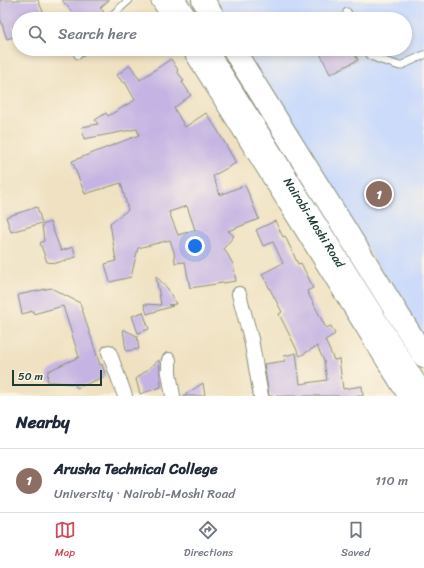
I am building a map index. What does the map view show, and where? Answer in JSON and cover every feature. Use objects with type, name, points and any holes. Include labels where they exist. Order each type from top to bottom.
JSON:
[{"type":"highway","points":[[174,0],[182,12]]},
{"type":"highway","points":[[203,0],[211,12]]},
{"type":"highway","name":"Nairobi-Moshi Road","points":[[209,56],[424,396]]},
{"type":"highway","name":"Nairobi-Moshi Road","points":[[238,56],[424,356]]},
{"type":"street","points":[[158,0],[166,12]]},
{"type":"street","points":[[193,56],[405,396]]},
{"type":"street","points":[[239,294],[251,338],[261,396]]},
{"type":"street","points":[[109,352],[125,396]]},
{"type":"street","points":[[170,360],[169,373],[173,396]]},
{"type":"lane","points":[[116,12],[130,0]]},
{"type":"lane","points":[[371,56],[400,66],[424,55]]},
{"type":"shaded area","points":[[212,0],[424,0],[424,339],[246,56],[412,56],[412,12],[220,12]]},
{"type":"building","points":[[0,0],[38,0],[43,12],[12,12],[12,37],[7,39],[0,18]]},
{"type":"building","points":[[62,0],[109,0],[100,8],[104,12],[72,12]]},
{"type":"building","points":[[321,56],[356,56],[358,60],[330,74]]},
{"type":"building","points":[[171,59],[184,81],[182,82],[191,95],[174,108],[185,127],[206,113],[236,163],[213,176],[220,195],[245,185],[259,219],[228,231],[234,236],[224,248],[233,264],[236,281],[190,288],[185,262],[175,263],[174,252],[170,240],[138,248],[131,277],[110,282],[105,264],[116,261],[110,223],[128,210],[121,183],[85,194],[72,161],[139,135],[137,129],[84,139],[82,127],[98,124],[95,120],[106,113],[108,116],[135,100],[125,82],[123,83],[117,75],[130,65],[140,80]],"holes":[[[187,206],[195,230],[178,235],[169,212]]]},
{"type":"building","points":[[37,207],[42,223],[11,232],[6,217]]},
{"type":"building","points":[[275,221],[283,237],[285,236],[298,264],[301,263],[309,279],[313,288],[307,291],[326,328],[331,326],[335,334],[325,340],[334,360],[339,359],[343,389],[362,386],[363,396],[269,396],[264,364],[285,361],[284,356],[296,353],[300,384],[327,380],[324,361],[317,346],[300,356],[279,314],[282,312],[262,274],[283,263],[273,242],[263,246],[256,230]]},
{"type":"building","points":[[50,222],[61,251],[73,247],[76,257],[56,263],[47,262],[40,243],[44,241],[42,225]]},
{"type":"building","points":[[156,276],[168,289],[176,304],[168,305],[173,306],[147,314],[144,304],[161,305]]},
{"type":"building","points":[[51,288],[80,303],[100,365],[102,364],[106,376],[77,388],[75,384],[47,381],[48,371],[79,357],[63,306],[33,314],[33,311],[22,314],[18,295]]},
{"type":"building","points":[[143,312],[149,329],[138,333],[132,316]]},
{"type":"building","points":[[123,329],[137,336],[139,349],[126,351]]},
{"type":"building","points":[[159,360],[161,387],[140,394],[136,379]]},
{"type":"building","points":[[203,383],[205,396],[183,396]]},
{"type":"place","name":"Arusha Technical College","points":[[379,194]]}]
